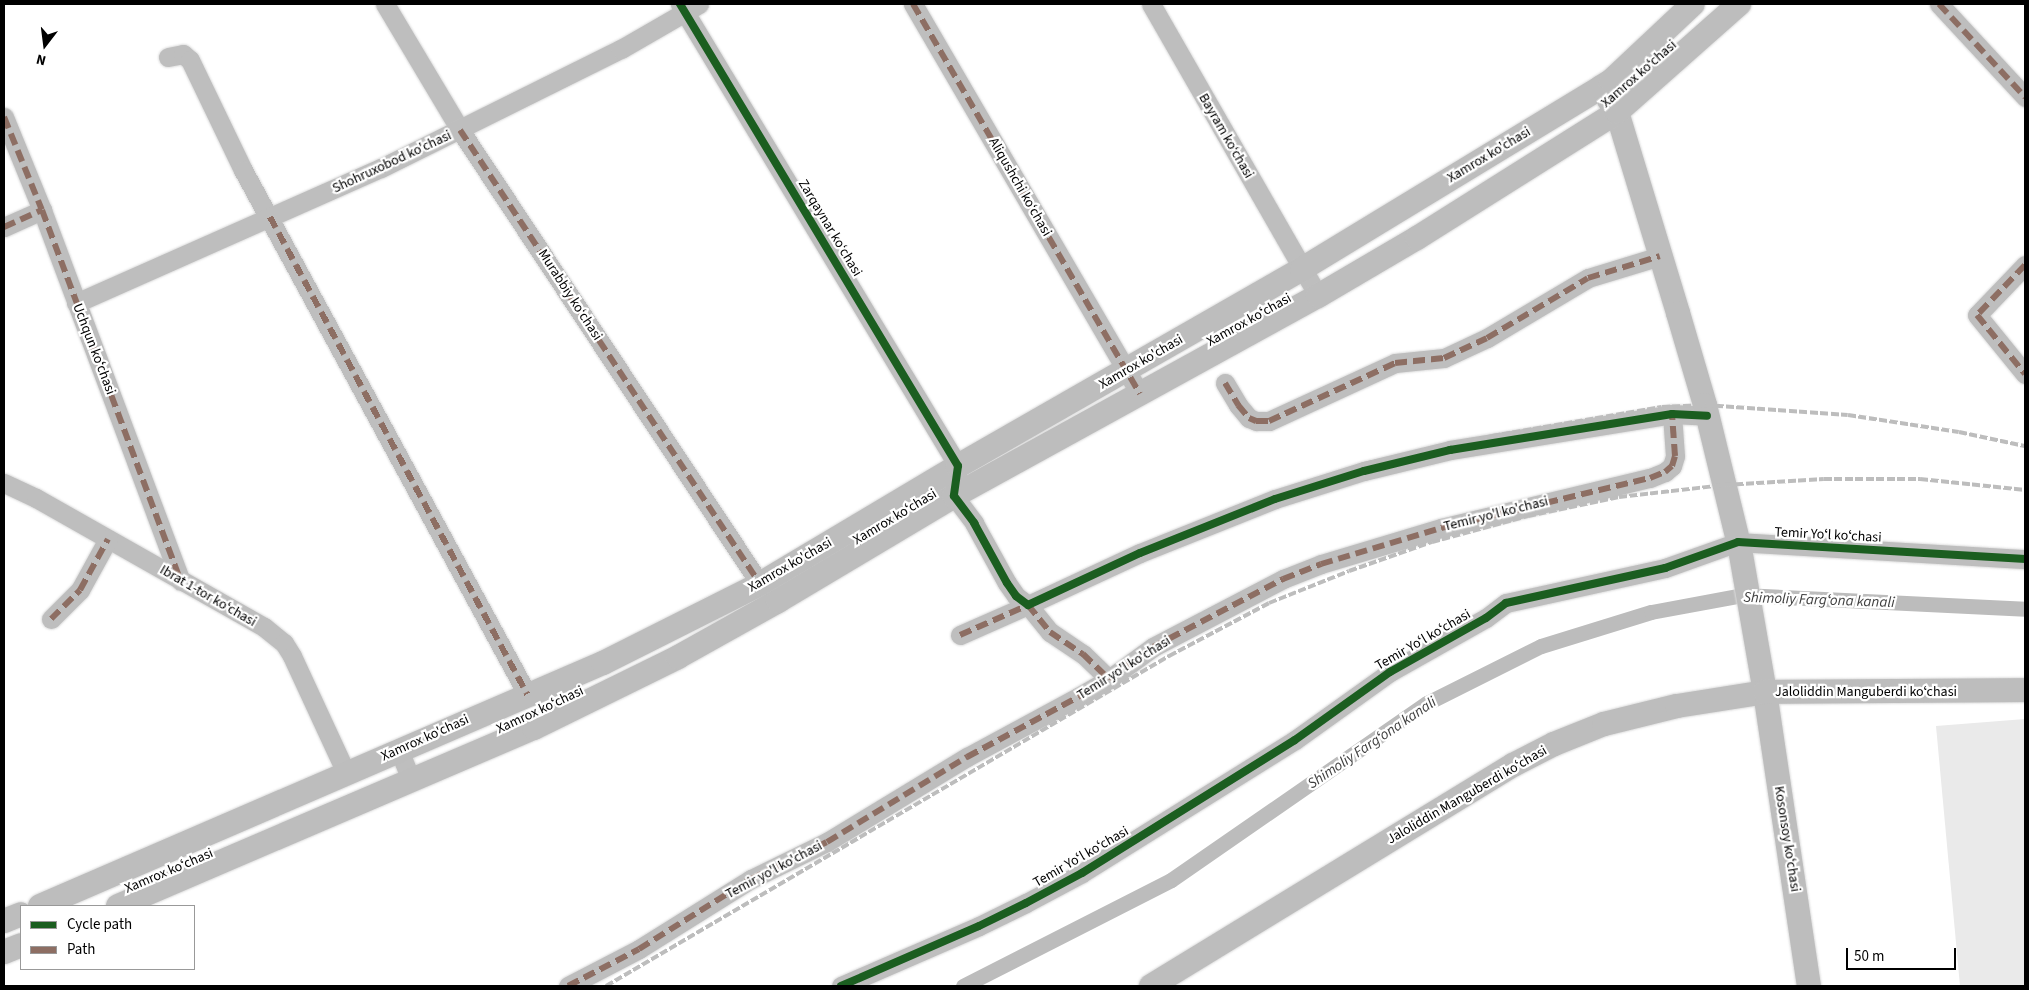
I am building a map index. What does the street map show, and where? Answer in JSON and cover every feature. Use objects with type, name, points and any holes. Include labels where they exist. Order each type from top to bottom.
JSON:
[{"type":"main road","name":"Xamrox ko'chasi","points":[[42,905],[527,694],[603,663],[760,584],[958,466],[1302,269],[1611,81],[1693,4]]},
{"type":"main road","name":"Xamrox koʻchasi","points":[[120,905],[534,728],[678,656],[778,601],[954,496],[1318,296],[1417,238],[1617,112],[1739,4]]},
{"type":"main road","name":"Kosonsoy koʻchasi","points":[[1601,87],[1617,112],[1706,416],[1739,545],[1757,641],[1810,986]]},
{"type":"main road","name":"Jaloliddin Manguberdi koʻchasi","points":[[1151,986],[1513,765],[1554,744],[1604,724],[1677,706],[1765,692],[2025,690]]},
{"type":"main road","points":[[4,920],[20,914]]},
{"type":"main road","points":[[4,952],[20,945]]},
{"type":"street","name":"Murabbiy ko‘chasi","points":[[385,4],[460,130],[760,584]]},
{"type":"street","name":"Aliqushchi ko‘chasi","points":[[913,4],[1140,394]]},
{"type":"street","name":"Bayram ko‘chasi","points":[[1151,4],[1318,296]]},
{"type":"street","points":[[1940,4],[2025,97]]},
{"type":"street","name":"Shohruxobod ko'chasi","points":[[76,303],[381,168],[460,130],[620,49],[688,7]]},
{"type":"street","name":"Zarqaynar ko‘chasi","points":[[688,7],[958,466]]},
{"type":"street","points":[[168,57],[182,54],[190,60],[244,170],[527,694]]},
{"type":"street","name":"Uchqun koʻchasi","points":[[4,117],[42,210],[181,581]]},
{"type":"street","points":[[4,227],[42,210]]},
{"type":"street","points":[[1224,384],[1249,418],[1256,421],[1268,421],[1395,363],[1444,358],[1487,338],[1588,278],[1660,256]]},
{"type":"street","points":[[2025,264],[1977,315],[2025,374]]},
{"type":"street","points":[[960,635],[1140,552],[1275,499],[1364,471],[1450,450],[1672,414],[1706,416]]},
{"type":"street","name":"Temir yo'l ko'chasi","points":[[568,986],[639,949],[751,879],[827,842],[967,757],[1109,679],[1153,647],[1283,579],[1321,564],[1441,528],[1650,478],[1665,472],[1672,466],[1675,456],[1672,414]]},
{"type":"street","points":[[958,466],[954,496],[974,523],[1016,596],[1028,605],[1050,632],[1089,658],[1109,679]]},
{"type":"street","name":"Ibrat 1-tor koʻchasi","points":[[4,483],[36,498],[264,627],[284,643],[292,656],[346,773]]},
{"type":"street","points":[[51,618],[80,590],[108,539]]},
{"type":"street","name":"Temir Yoʻl koʻchasi","points":[[841,986],[994,918],[1082,872],[1295,740],[1390,672],[1486,618],[1506,603],[1665,568],[1739,545],[2025,559]]},
{"type":"street","points":[[399,750],[411,780]]},
{"type":"shaded area","points":[[2025,719],[2025,986],[1960,986],[1936,726]]},
{"type":"waterway","name":"Shimoliy Fargʻona kanali","points":[[963,986],[1171,880],[1427,703],[1541,646],[1651,612],[1743,595],[2025,609]]},
{"type":"railway","points":[[1041,593],[1115,559],[1364,464],[1492,436],[1662,407],[1705,405],[1848,415],[1959,432],[2025,446]]},
{"type":"railway","points":[[606,986],[1169,656],[1269,603],[1349,571],[1432,542],[1528,516],[1619,497],[1725,485],[1824,479],[1920,479],[2025,490]]},
{"type":"marked path","points":[[913,4],[1140,394]]},
{"type":"marked path","points":[[1939,4],[2025,97]]},
{"type":"marked path","points":[[4,117],[42,210],[181,581]]},
{"type":"marked path","points":[[460,130],[760,584]]},
{"type":"marked path","points":[[4,227],[42,210]]},
{"type":"marked path","points":[[270,217],[527,694]]},
{"type":"marked path","points":[[1225,383],[1238,405],[1249,418],[1256,421],[1269,421],[1395,363],[1444,358],[1487,338],[1588,278],[1660,256]]},
{"type":"marked path","points":[[2025,265],[1977,315],[2025,374]]},
{"type":"marked path","points":[[568,986],[639,949],[751,879],[827,842],[967,757],[1078,697],[1109,679],[1153,647],[1283,579],[1321,564],[1441,528],[1650,478],[1665,472],[1672,466],[1675,456],[1672,414]]},
{"type":"marked path","points":[[51,619],[80,590],[108,539]]},
{"type":"marked path","points":[[960,635],[1028,605],[1050,632],[1083,654],[1109,679]]},
{"type":"cycle path","points":[[680,4],[958,466],[954,496],[974,523],[1007,583],[1016,596],[1028,605],[1140,553],[1275,499],[1364,471],[1450,450],[1672,414],[1707,416]]},
{"type":"cycle path","points":[[841,986],[979,926],[1082,873],[1295,740],[1390,672],[1486,618],[1506,603],[1665,568],[1738,542],[2025,559]]}]
